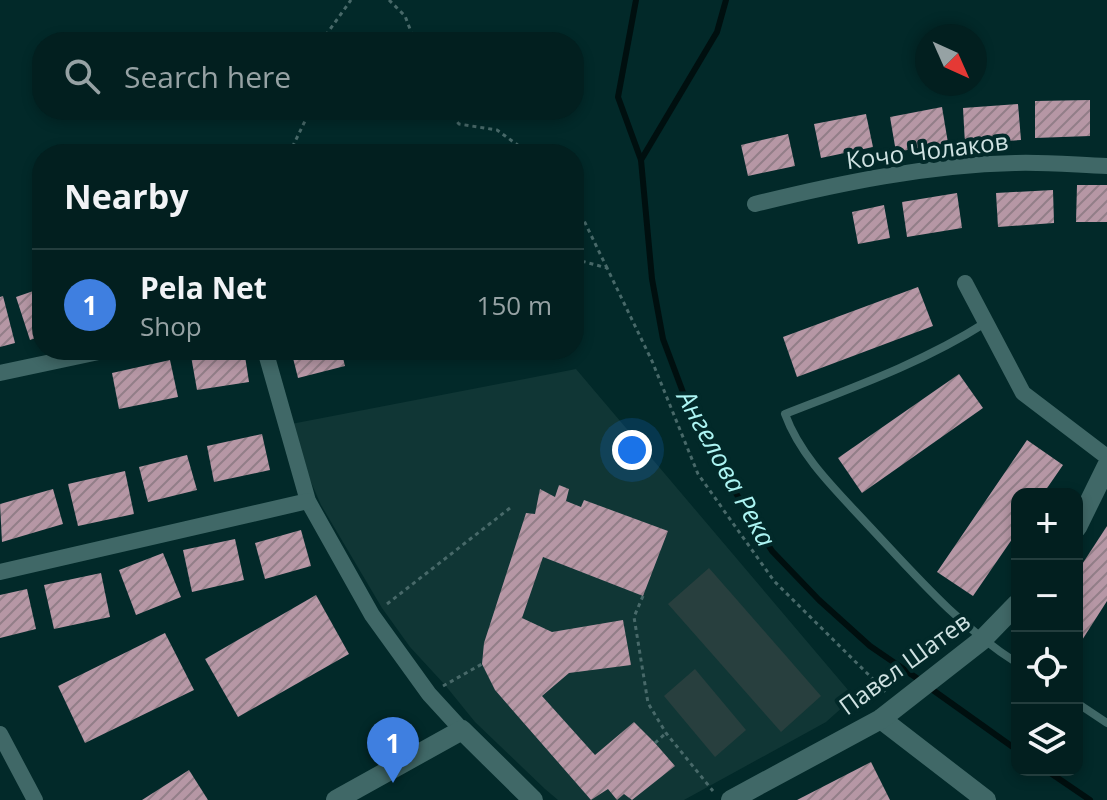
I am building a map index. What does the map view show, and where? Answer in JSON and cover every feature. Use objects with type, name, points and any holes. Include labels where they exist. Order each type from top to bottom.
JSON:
[{"type":"street","name":"Кочо Чолаков","points":[[755,204],[827,187],[933,169],[1015,163],[1107,166]]},
{"type":"street","points":[[965,283],[1023,393],[1107,457]]},
{"type":"street","points":[[0,373],[61,360]]},
{"type":"street","points":[[268,360],[308,501],[372,615],[429,694],[533,800]]},
{"type":"street","points":[[1083,515],[1107,466]]},
{"type":"street","points":[[0,572],[308,501]]},
{"type":"street","name":"Павел Шатев","points":[[723,797],[881,719],[982,640],[1011,610]]},
{"type":"street","points":[[881,719],[986,800]]},
{"type":"street","points":[[336,800],[462,730]]},
{"type":"street","points":[[0,734],[35,800]]},
{"type":"lane","points":[[985,323],[956,342],[906,367],[785,414],[801,445],[827,481],[933,596],[982,640],[1011,659]]},
{"type":"lane","points":[[1078,704],[1107,723]]},
{"type":"path","points":[[328,32],[351,0]]},
{"type":"path","points":[[389,0],[405,16],[411,32]]},
{"type":"path","points":[[294,144],[305,120]]},
{"type":"path","points":[[456,120],[459,124],[497,130],[516,144]]},
{"type":"path","points":[[584,221],[652,361],[698,474],[774,581],[907,699]]},
{"type":"path","points":[[584,262],[607,268]]},
{"type":"path","points":[[372,615],[510,508]]},
{"type":"path","points":[[643,596],[634,617],[648,703],[666,733],[723,797]]},
{"type":"path","points":[[429,694],[482,664]]},
{"type":"path","points":[[655,743],[666,733]]},
{"type":"shaded area","points":[[576,369],[854,697],[826,722],[684,800],[558,800],[545,789],[475,722],[410,647],[382,608],[321,505],[286,425]]},
{"type":"shaded area","points":[[709,568],[821,696],[781,732],[668,604]]},
{"type":"shaded area","points":[[695,669],[746,730],[715,757],[664,696]]},
{"type":"building","points":[[1090,100],[1090,136],[1035,138],[1035,101]]},
{"type":"building","points":[[1018,104],[1021,140],[965,144],[963,108]]},
{"type":"building","points":[[942,107],[948,143],[896,152],[890,117]]},
{"type":"building","points":[[866,114],[873,147],[821,158],[814,124]]},
{"type":"building","points":[[788,134],[795,166],[748,176],[741,145]]},
{"type":"building","points":[[1077,185],[1107,185],[1107,222],[1076,222]]},
{"type":"building","points":[[1053,190],[1054,223],[998,227],[996,193]]},
{"type":"building","points":[[957,193],[962,228],[907,237],[902,202]]},
{"type":"building","points":[[884,205],[890,238],[858,244],[852,212]]},
{"type":"building","points":[[918,287],[933,326],[797,377],[783,337]]},
{"type":"building","points":[[32,291],[32,339],[30,340],[16,297]]},
{"type":"building","points":[[3,296],[15,343],[0,347],[0,297]]},
{"type":"building","points":[[170,360],[178,397],[119,409],[112,373]]},
{"type":"building","points":[[192,360],[246,360],[249,382],[197,390]]},
{"type":"building","points":[[294,360],[344,360],[345,366],[298,378]]},
{"type":"building","points":[[959,374],[983,408],[862,493],[838,458]]},
{"type":"building","points":[[262,434],[270,470],[214,482],[207,446]]},
{"type":"building","points":[[1027,440],[1063,465],[1047,488],[1011,488],[1011,541],[973,596],[937,572]]},
{"type":"building","points":[[187,455],[197,490],[148,502],[139,467]]},
{"type":"building","points":[[125,471],[134,514],[78,526],[68,484]]},
{"type":"building","points":[[559,485],[569,489],[566,501],[581,507],[584,500],[668,531],[643,596],[543,557],[522,618],[552,632],[623,620],[631,665],[569,673],[542,696],[595,755],[634,722],[675,766],[632,800],[624,794],[617,800],[608,789],[591,800],[495,690],[482,664],[484,643],[526,513],[535,514],[540,489],[555,497]]},
{"type":"building","points":[[53,489],[63,524],[2,542],[0,504]]},
{"type":"building","points":[[1107,526],[1107,601],[1083,639],[1083,632],[1083,563]]},
{"type":"building","points":[[301,530],[311,566],[265,579],[255,543]]},
{"type":"building","points":[[235,539],[244,580],[192,592],[183,550]]},
{"type":"building","points":[[163,553],[181,597],[136,615],[119,570]]},
{"type":"building","points":[[101,573],[110,617],[54,629],[44,585]]},
{"type":"building","points":[[27,589],[36,629],[0,638],[0,595]]},
{"type":"building","points":[[316,595],[349,654],[238,717],[205,659]]},
{"type":"building","points":[[165,633],[194,690],[85,743],[58,686]]},
{"type":"building","points":[[871,762],[890,800],[797,800]]},
{"type":"building","points":[[189,770],[208,800],[142,800]]},
{"type":"waterway","points":[[636,0],[618,97],[641,160]]},
{"type":"waterway","name":"Ангелова Река","points":[[726,0],[717,32],[641,160],[652,279],[663,339],[690,411],[772,551],[819,600],[870,646],[921,681]]},
{"type":"waterway","name":"Ангелова Река","points":[[930,688],[1011,746]]},
{"type":"waterway","name":"Ангелова Река","points":[[1055,776],[1090,800]]},
{"type":"place","name":"Pela Net","points":[[393,783]]}]
